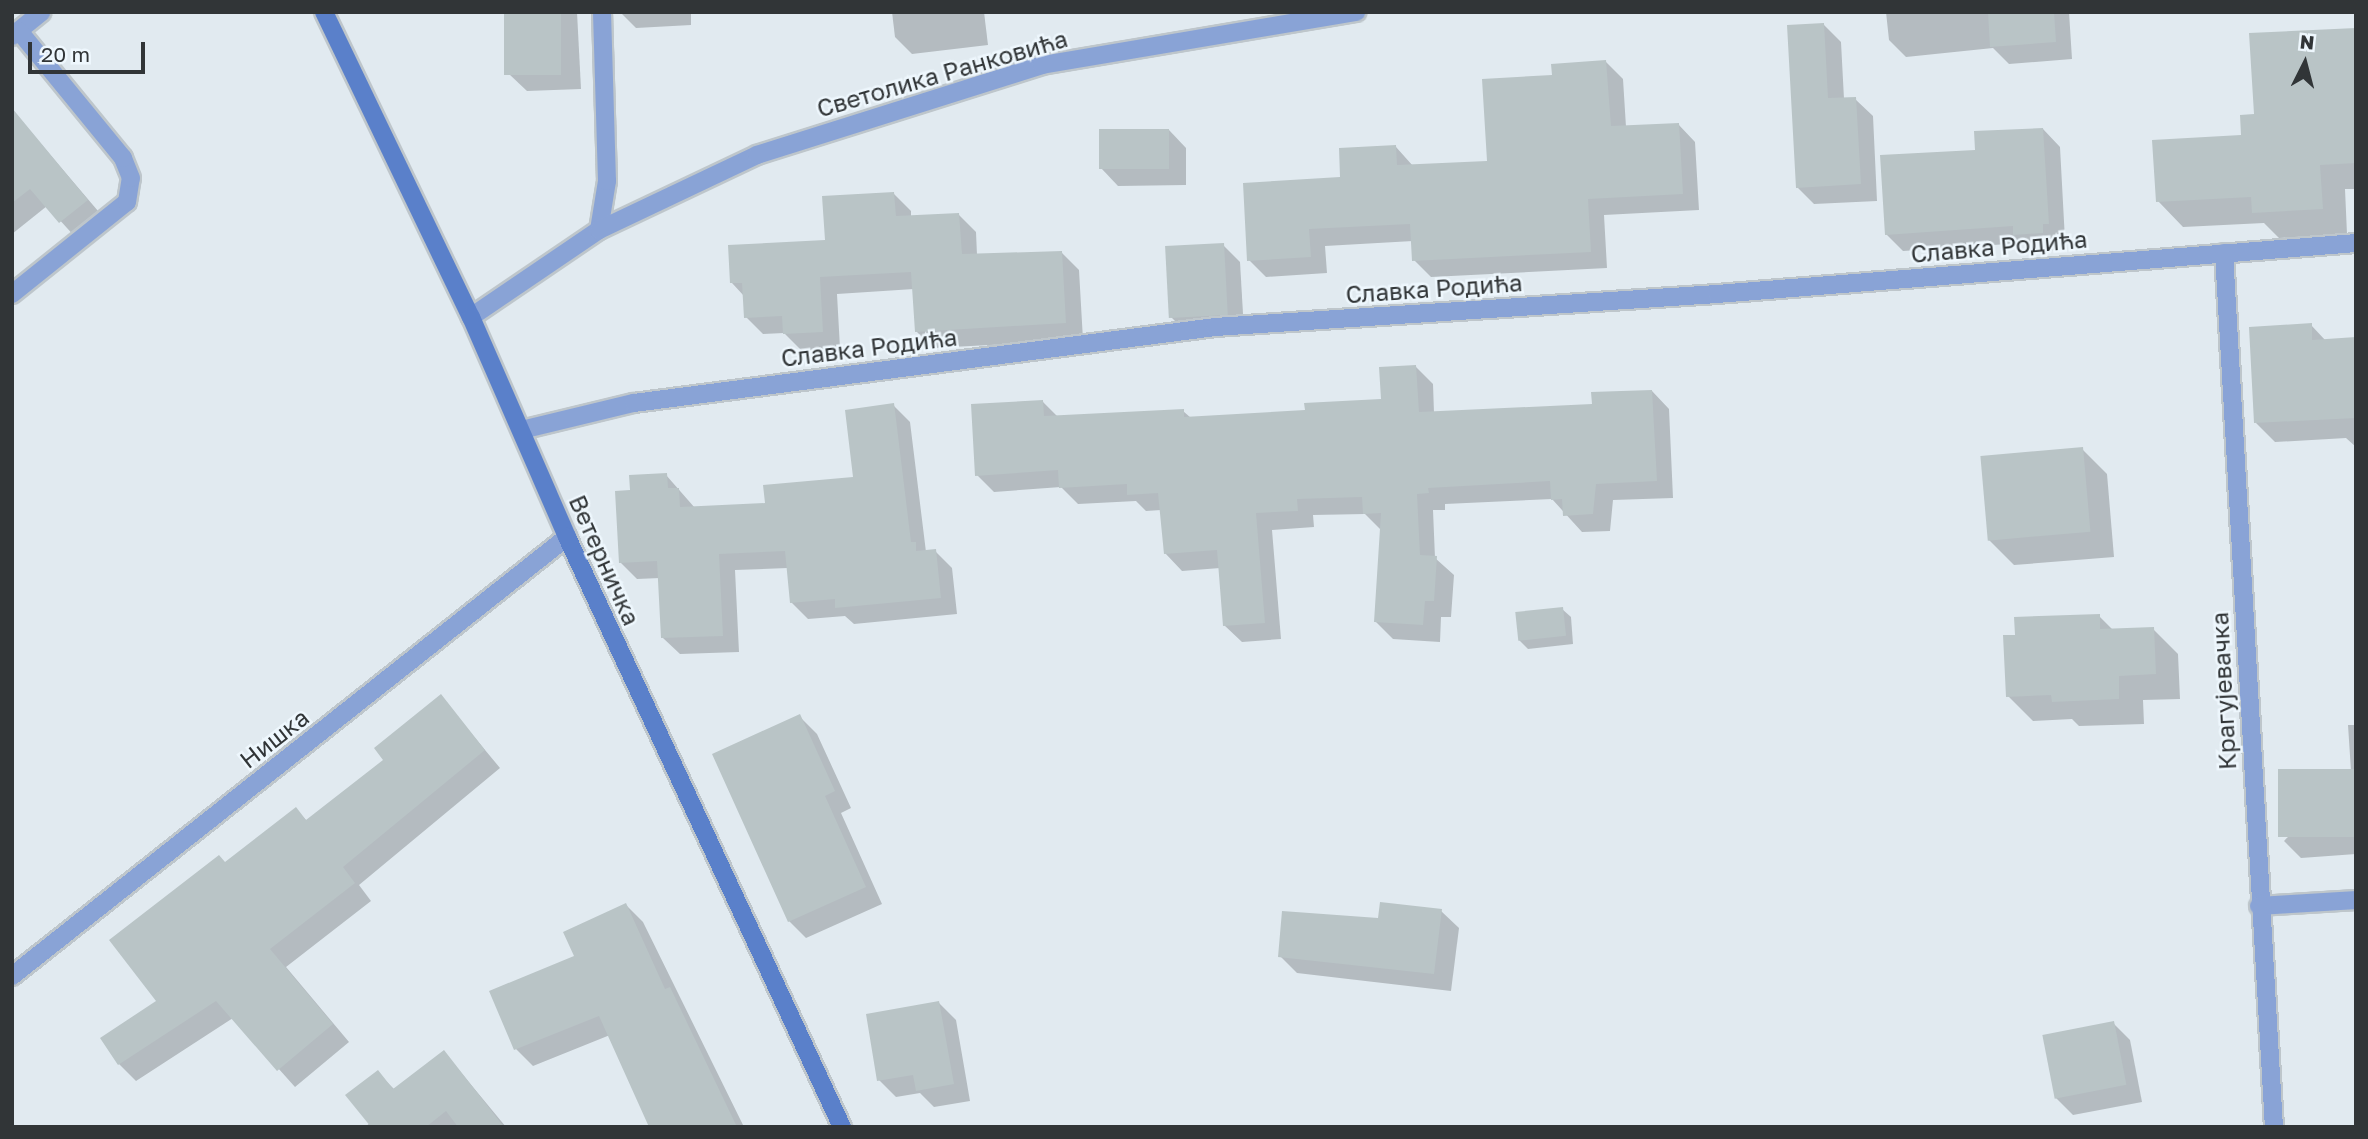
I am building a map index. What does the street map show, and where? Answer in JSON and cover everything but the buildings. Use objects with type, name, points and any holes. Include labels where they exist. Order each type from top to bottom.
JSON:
[{"type":"street","points":[[12,294],[127,202],[131,178],[123,158],[15,34],[42,12]]},
{"type":"street","name":"Ветерничка","points":[[324,12],[471,317],[567,537],[842,1127]]},
{"type":"street","points":[[599,230],[607,157],[601,12]]},
{"type":"street","name":"Светолика Ранковића","points":[[471,317],[599,230],[757,155],[1042,65],[1357,12]]},
{"type":"street","name":"Славка Родића","points":[[522,430],[634,403],[1215,327],[1717,294],[2356,243]]},
{"type":"street","name":"Крагујевачка","points":[[2224,253],[2259,906],[2274,1127]]},
{"type":"street","name":"Нишка","points":[[12,976],[567,537]]},
{"type":"street","points":[[2259,906],[2356,900]]}]
